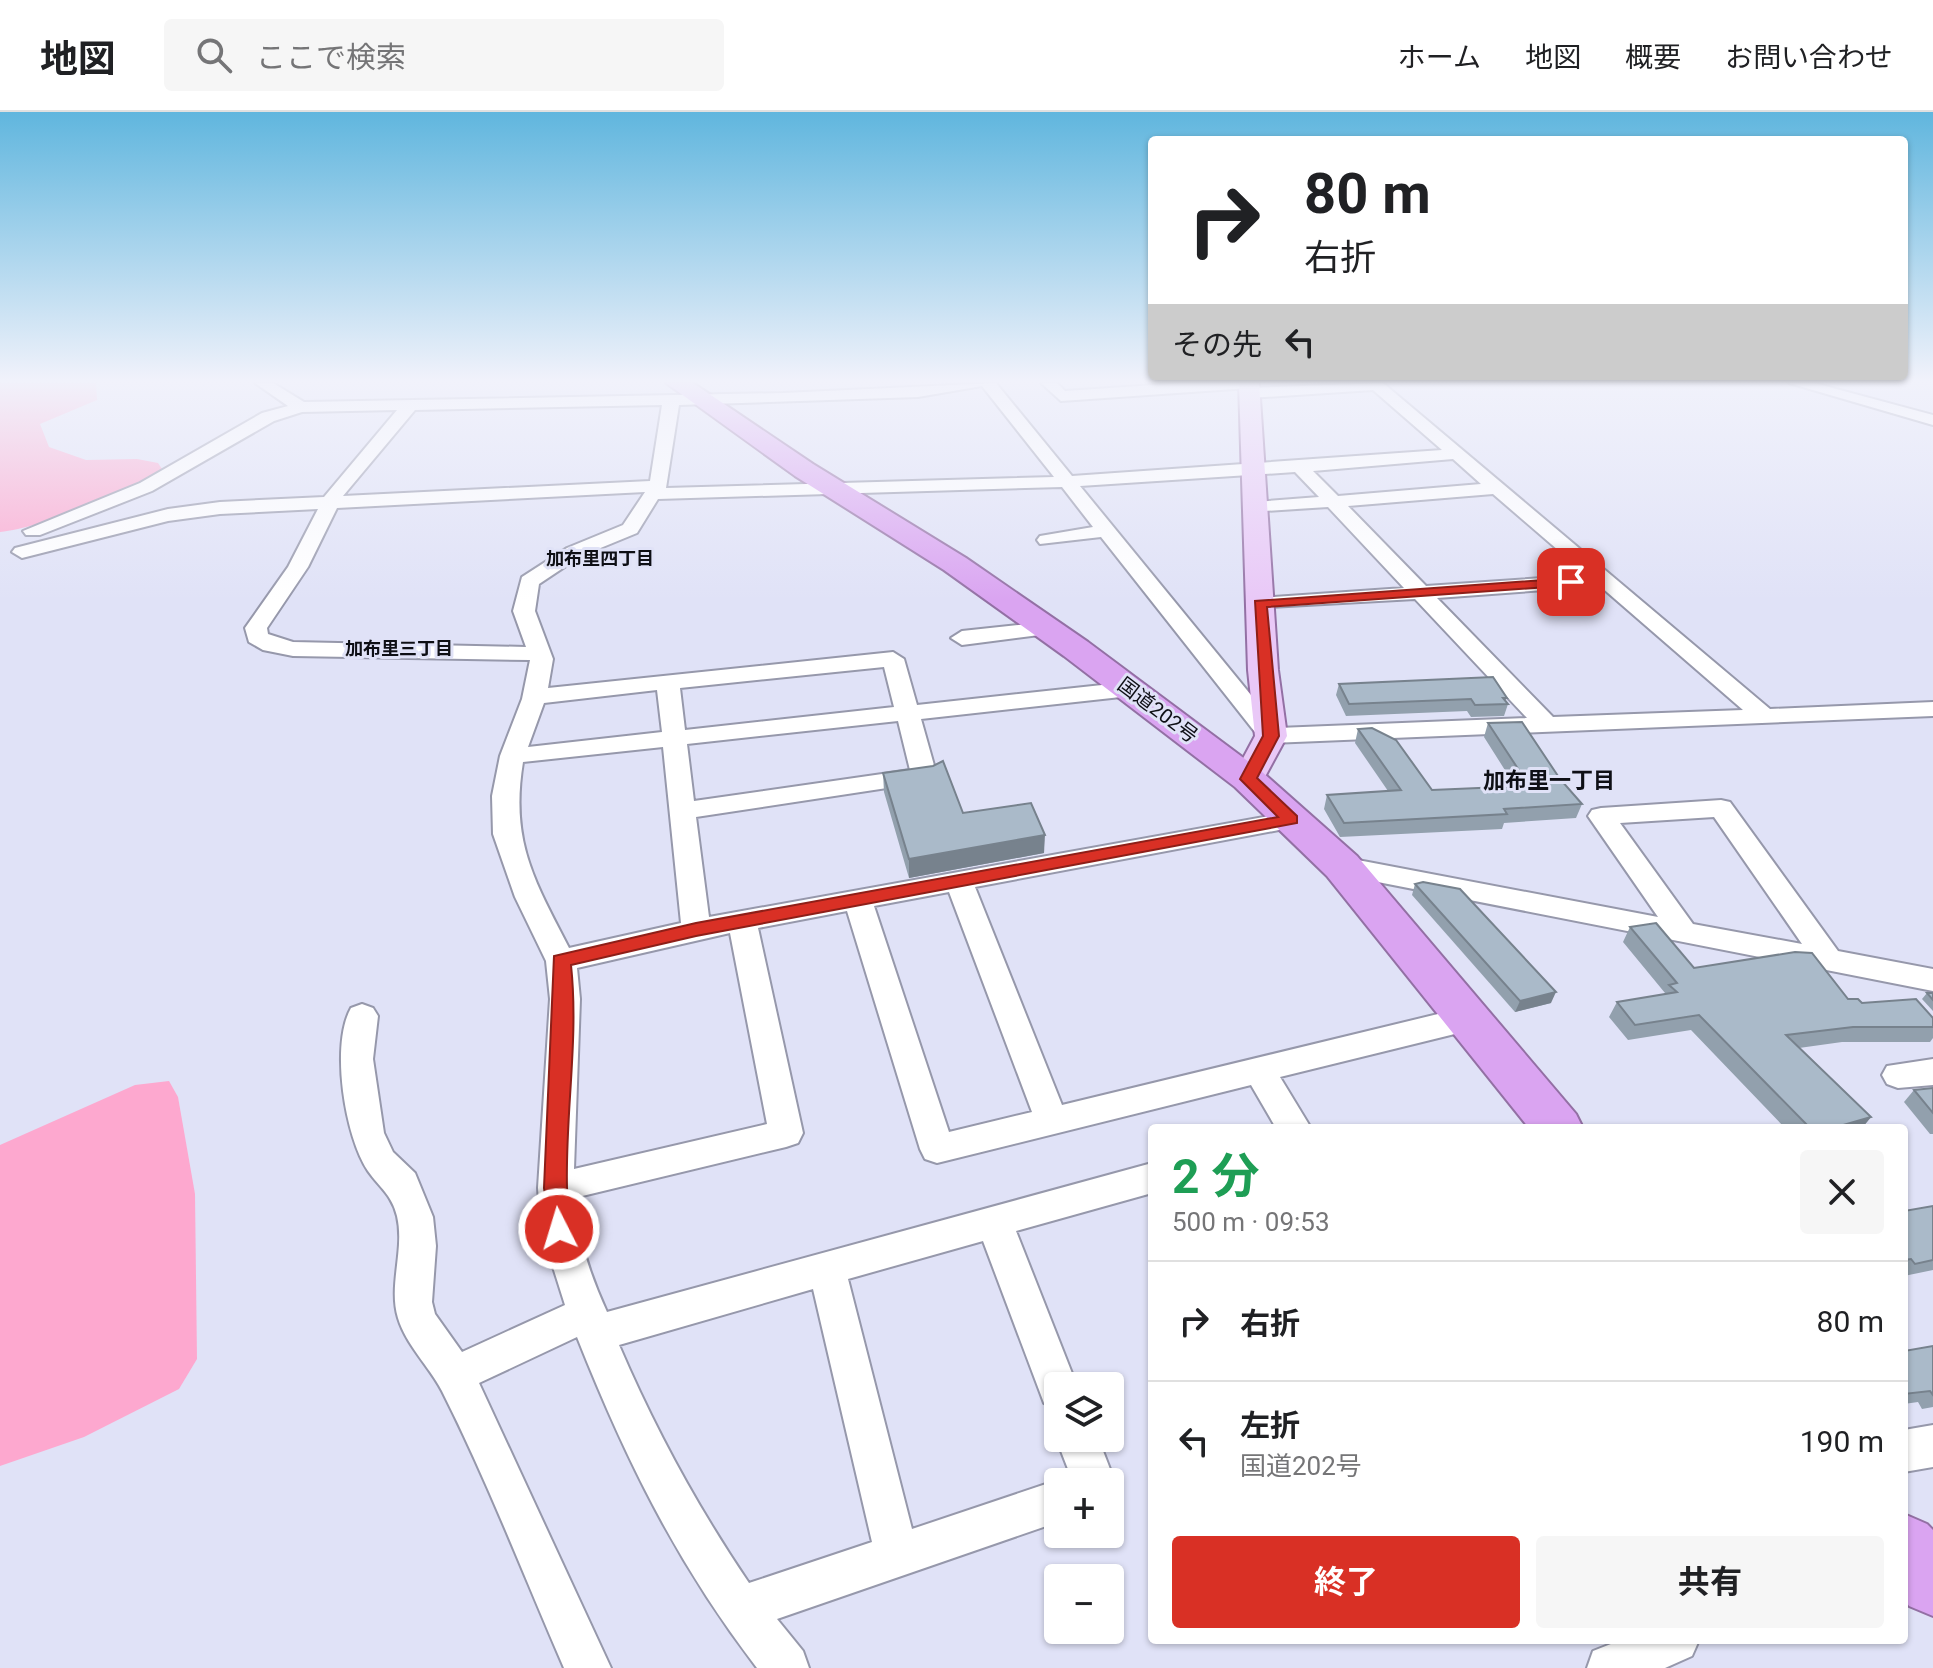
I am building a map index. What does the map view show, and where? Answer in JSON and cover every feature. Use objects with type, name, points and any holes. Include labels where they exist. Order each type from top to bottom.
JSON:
[{"type":"highway","name":"国道202号","points":[[781,456],[955,564],[1047,628],[1248,779],[1342,866],[1471,1018],[1555,1124]]},
{"type":"highway","points":[[1908,1552],[1933,1582]]},
{"type":"main road","points":[[1248,779],[1271,736],[1260,604],[1255,456]]},
{"type":"street","points":[[33,531],[146,487],[201,456]]},
{"type":"street","points":[[368,456],[328,503],[324,520],[298,567],[256,628],[257,637],[271,645],[293,649],[541,654]]},
{"type":"street","points":[[666,456],[656,490],[630,529],[574,552],[529,581],[524,611],[541,654],[534,699],[512,756],[505,796],[506,834],[529,897],[561,961],[565,999],[556,1188],[559,1229],[571,1273],[628,1414],[689,1533],[740,1609],[786,1668]]},
{"type":"street","points":[[1044,456],[1271,736],[1541,719],[1757,710],[1933,709]]},
{"type":"street","points":[[22,552],[168,515],[220,508],[656,490],[839,492],[1065,482],[1437,456]]},
{"type":"street","points":[[1458,456],[1757,710]]},
{"type":"street","points":[[1300,467],[1541,719]]},
{"type":"street","points":[[1255,508],[1495,488]]},
{"type":"street","points":[[1047,540],[1104,531]]},
{"type":"street","points":[[1260,604],[1601,580]]},
{"type":"street","points":[[962,638],[1047,628]]},
{"type":"street","points":[[534,699],[551,694],[893,659],[924,776],[683,811]]},
{"type":"street","points":[[668,682],[696,929]]},
{"type":"street","points":[[512,756],[1130,689]]},
{"type":"street","points":[[1685,934],[1601,816],[1721,808],[1830,962]]},
{"type":"street","points":[[561,961],[696,929],[1291,820]]},
{"type":"street","points":[[1342,866],[1933,980]]},
{"type":"street","points":[[959,882],[1052,1121]]},
{"type":"street","points":[[858,900],[937,1149],[1471,1018]]},
{"type":"street","points":[[556,1188],[786,1133],[742,921]]},
{"type":"street","points":[[362,1016],[357,1059],[367,1133],[381,1162],[403,1183],[415,1217],[418,1246],[413,1280],[415,1312],[455,1375],[588,1668]]},
{"type":"street","points":[[1259,1070],[1292,1124]]},
{"type":"street","points":[[1898,1075],[1933,1072]]},
{"type":"street","points":[[455,1375],[592,1323],[827,1268],[1148,1181]]},
{"type":"street","points":[[994,1222],[1051,1372]]},
{"type":"street","points":[[827,1268],[897,1556]]},
{"type":"street","points":[[1908,1450],[1933,1446]]},
{"type":"street","points":[[740,1609],[1044,1506]]},
{"type":"street","points":[[1610,1668],[1667,1644]]},
{"type":"shaded area","points":[[0,456],[137,459],[158,463],[162,469],[130,489],[85,508],[39,524],[0,532]]},
{"type":"shaded area","points":[[169,1081],[178,1097],[195,1194],[197,1359],[179,1389],[84,1437],[0,1466],[0,1145],[135,1085]]},
{"type":"building","points":[[1493,677],[1508,704],[1475,705],[1471,699],[1349,704],[1339,684]]},
{"type":"building","points":[[1522,722],[1560,779],[1582,804],[1504,809],[1507,814],[1344,823],[1327,795],[1401,790],[1358,729],[1372,728],[1396,740],[1432,790],[1525,786],[1522,781],[1526,781],[1488,723]]},
{"type":"building","points":[[943,761],[963,813],[1031,803],[1045,835],[909,859],[883,773],[933,766]]},
{"type":"building","points":[[1423,882],[1460,889],[1556,992],[1520,1001],[1415,884]]},
{"type":"building","points":[[1656,923],[1694,968],[1795,952],[1812,953],[1848,999],[1858,999],[1862,1003],[1916,999],[1933,1018],[1933,1027],[1853,1027],[1786,1035],[1871,1117],[1847,1124],[1806,1124],[1699,1015],[1635,1025],[1617,1002],[1677,992],[1669,985],[1677,983],[1630,927]]},
{"type":"building","points":[[1933,1088],[1933,1113],[1914,1090]]},
{"type":"building","points":[[1933,1206],[1933,1260],[1915,1264],[1908,1259],[1908,1210]]},
{"type":"building","points":[[1933,1346],[1933,1395],[1930,1391],[1908,1394],[1908,1350]]},
{"type":"district","name":"加布里四丁目","points":[[600,558]]},
{"type":"district","name":"加布里三丁目","points":[[399,648]]},
{"type":"district","name":"加布里一丁目","points":[[1549,780]]},
{"type":"route","points":[[559,1229],[556,1188],[565,999],[561,961],[696,929],[1291,820],[1248,779],[1271,736],[1263,670],[1260,604],[1571,582]]}]
